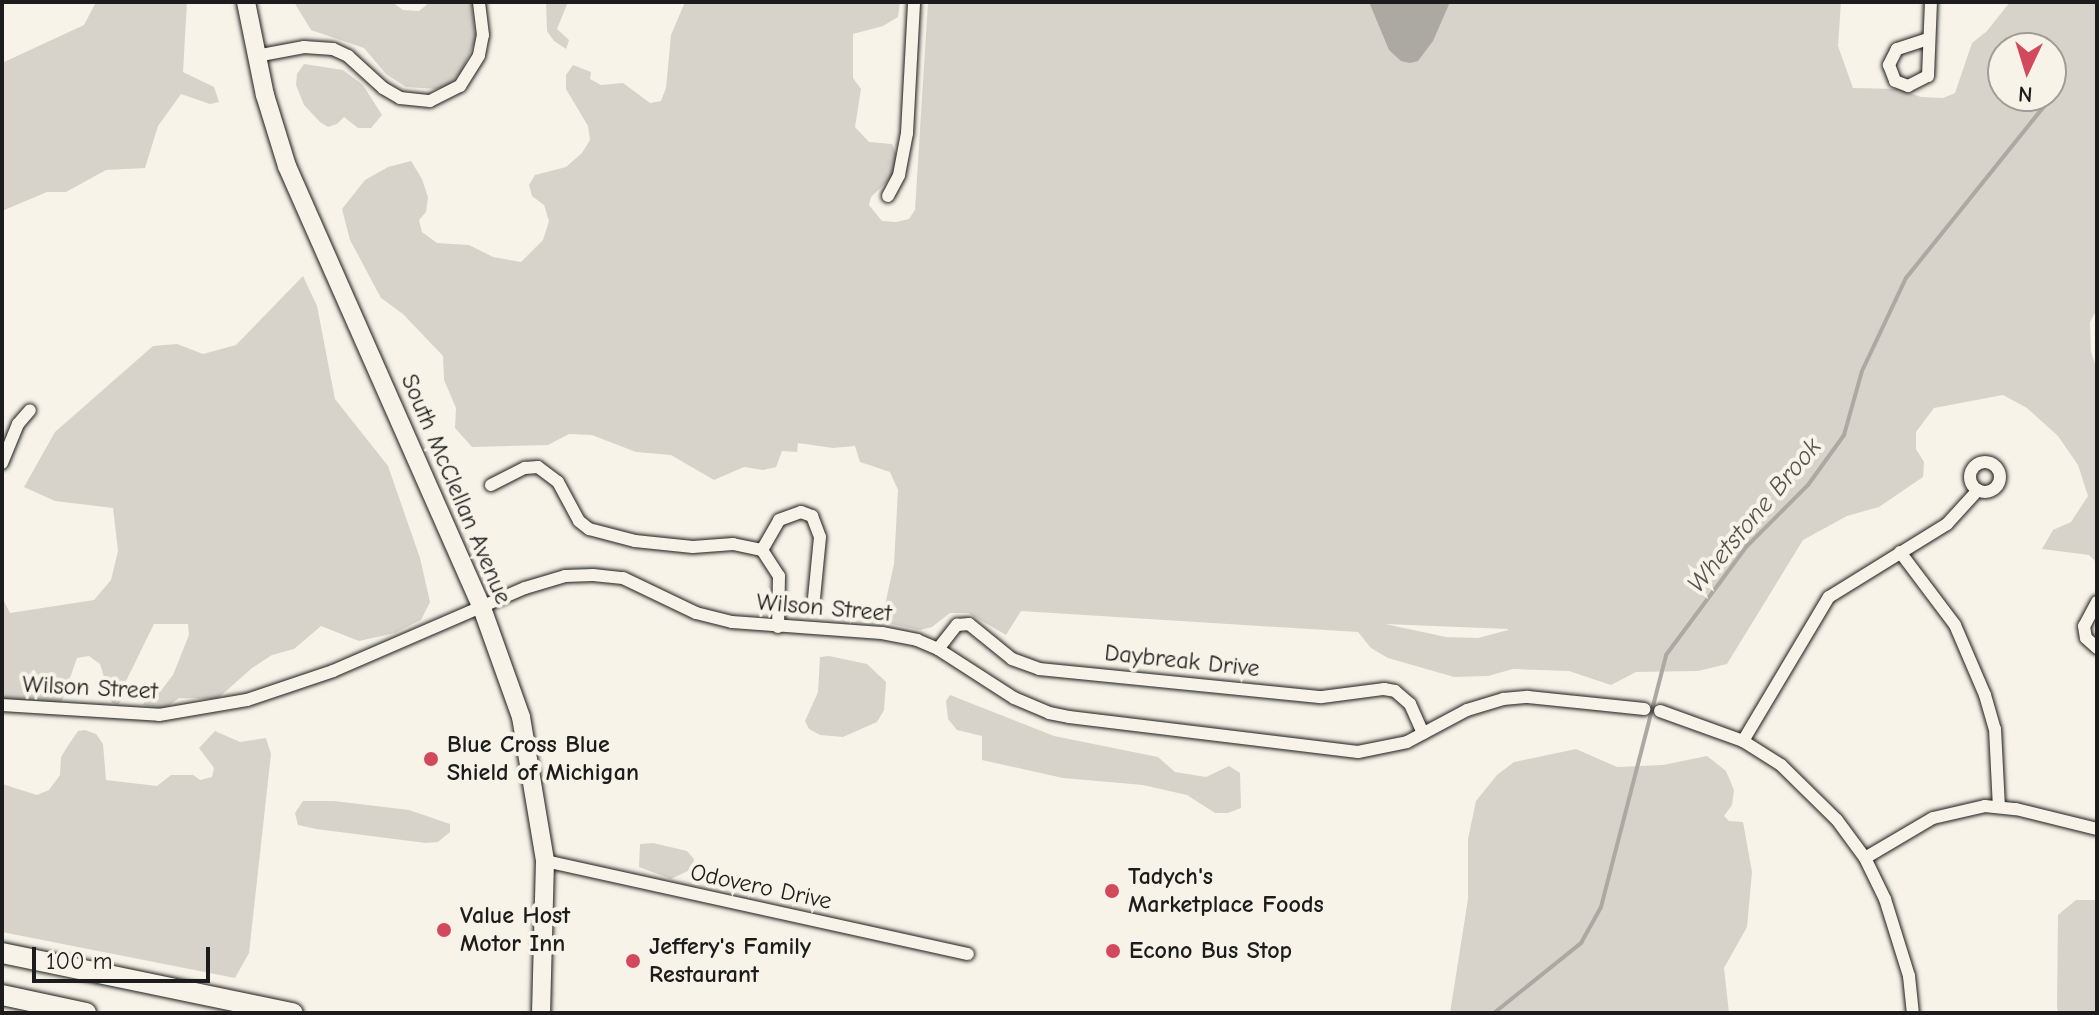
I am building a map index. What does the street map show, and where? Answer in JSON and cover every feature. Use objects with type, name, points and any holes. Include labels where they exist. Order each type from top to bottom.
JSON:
[{"type":"highway","points":[[2,953],[278,1012]]},
{"type":"highway","points":[[2,995],[86,1013]]},
{"type":"main road","name":"South McClellan Avenue","points":[[246,2],[256,56],[287,166],[482,608],[521,717],[545,861],[541,1013]]},
{"type":"street","points":[[256,56],[304,47],[333,49],[355,60],[383,88],[400,98],[430,101],[460,86],[479,55],[483,35],[479,2]]},
{"type":"street","points":[[888,196],[899,175],[907,133],[914,2]]},
{"type":"street","points":[[1928,39],[1931,2]]},
{"type":"street","points":[[2,463],[18,424],[30,410]]},
{"type":"street","points":[[491,485],[525,468],[538,467],[558,482],[579,521],[589,529],[635,541],[693,547],[733,544],[762,550],[779,576],[778,627]]},
{"type":"street","points":[[1743,741],[1829,597],[1947,524],[1978,490]]},
{"type":"street","points":[[762,550],[779,520],[801,512],[812,516],[820,537],[814,598]]},
{"type":"street","points":[[1900,552],[1955,625],[1985,695],[1995,729],[1999,807]]},
{"type":"street","name":"Wilson Street","points":[[2,705],[159,715],[247,700],[333,671],[525,588],[565,576],[593,575],[623,578],[696,613],[732,622],[882,633],[938,649],[1014,698],[1049,713],[1069,717],[1358,752],[1388,747],[1467,710],[1503,699],[1528,697],[1644,709]]},
{"type":"street","points":[[2097,602],[2084,626],[2086,638],[2097,648]]},
{"type":"street","name":"Daybreak Drive","points":[[938,649],[957,625],[969,624],[1012,659],[1039,669],[1322,697],[1384,689],[1395,691],[1410,704],[1423,733]]},
{"type":"street","points":[[1660,711],[1743,741],[1781,765],[1812,792],[1865,858],[1885,899],[1900,942],[1913,1013]]},
{"type":"street","points":[[1865,858],[1933,818],[1985,806],[2097,829]]},
{"type":"street","name":"Odovero Drive","points":[[545,861],[968,954]]},
{"type":"shaded area","points":[[96,2],[187,2],[183,72],[214,87],[219,102],[210,104],[181,94],[158,126],[145,168],[106,170],[66,192],[47,192],[2,211],[2,63],[84,25]]},
{"type":"shaded area","points":[[294,2],[392,2],[403,10],[419,11],[430,2],[471,2],[476,39],[461,72],[448,86],[436,89],[406,87],[386,74],[364,48],[311,30]]},
{"type":"shaded area","points":[[546,2],[568,2],[557,29],[569,40],[566,49],[554,41],[547,31]]},
{"type":"shaded area","points":[[685,2],[900,2],[898,17],[883,26],[853,34],[853,78],[861,89],[855,127],[869,142],[892,144],[898,158],[895,174],[871,197],[869,205],[882,221],[896,222],[909,219],[915,210],[928,2],[1841,2],[1838,46],[1853,88],[1898,89],[1921,97],[1943,98],[1955,93],[1972,43],[1987,31],[2010,2],[2097,2],[2097,309],[2090,322],[2091,352],[2097,369],[2097,563],[2089,555],[2042,549],[2053,530],[2071,522],[2088,496],[2078,465],[2058,436],[2027,408],[2003,395],[1934,408],[1916,432],[1916,449],[1924,462],[1923,477],[1879,507],[1847,516],[1803,540],[1727,664],[1698,671],[1636,672],[1611,685],[1569,671],[1513,669],[1488,676],[1454,677],[1388,658],[1371,648],[1358,632],[1021,611],[1006,635],[968,613],[950,613],[932,627],[920,630],[886,623],[883,614],[894,564],[898,490],[890,472],[860,462],[855,446],[833,448],[798,443],[797,452],[782,451],[776,467],[763,470],[744,467],[714,480],[671,455],[636,452],[592,435],[569,434],[548,445],[472,447],[455,428],[456,408],[444,380],[443,356],[403,314],[381,298],[350,240],[342,209],[365,180],[388,167],[411,161],[428,197],[426,212],[419,220],[422,232],[437,243],[469,245],[493,257],[521,262],[543,240],[549,221],[544,205],[532,196],[529,185],[535,175],[566,167],[582,153],[590,140],[588,126],[566,89],[566,75],[573,65],[591,72],[590,79],[601,85],[623,83],[650,103],[661,101],[666,88],[671,35]],"holes":[[[1385,624],[1508,629],[1478,638],[1446,637]]]},
{"type":"shaded area","points":[[1369,2],[1450,2],[1433,41],[1418,61],[1410,63],[1401,61],[1389,50]]},
{"type":"shaded area","points":[[304,64],[343,70],[363,85],[382,115],[371,128],[358,128],[344,117],[328,127],[320,122],[304,105],[296,85],[297,74]]},
{"type":"shaded area","points":[[303,276],[317,306],[335,399],[388,466],[420,558],[430,602],[421,620],[395,633],[359,641],[321,626],[294,649],[272,655],[252,668],[217,699],[179,698],[164,709],[143,705],[148,695],[163,688],[173,675],[189,635],[188,624],[154,624],[126,681],[123,699],[118,704],[112,703],[100,664],[89,656],[77,658],[59,709],[2,702],[2,597],[10,613],[94,600],[111,580],[118,551],[113,508],[55,501],[24,487],[55,432],[153,346],[177,344],[203,354],[236,345]]},
{"type":"shaded area","points":[[820,657],[867,664],[886,682],[884,710],[877,722],[843,737],[820,735],[809,729],[805,721],[818,692]]},
{"type":"shaded area","points":[[950,695],[1054,736],[1158,757],[1175,772],[1206,777],[1229,766],[1240,773],[1241,808],[1228,813],[1215,813],[1187,795],[1143,785],[1063,778],[982,760],[982,736],[957,730],[948,719],[946,701]]},
{"type":"shaded area","points":[[78,731],[96,734],[103,744],[106,780],[157,786],[171,775],[193,775],[200,780],[212,777],[214,768],[199,748],[215,731],[240,742],[266,738],[271,754],[249,953],[235,978],[2,932],[2,784],[37,795],[49,790],[60,775],[61,757]]},
{"type":"shaded area","points":[[1576,749],[1617,767],[1663,765],[1707,756],[1726,771],[1734,790],[1732,805],[1724,816],[1729,821],[1743,822],[1752,872],[1747,927],[1724,968],[1729,1013],[1450,1013],[1468,899],[1468,839],[1476,801],[1497,775],[1514,762]]},
{"type":"shaded area","points":[[303,801],[334,801],[409,810],[450,824],[450,832],[438,842],[426,843],[316,829],[298,825],[295,813]]},
{"type":"shaded area","points":[[653,843],[687,851],[694,859],[692,869],[671,879],[639,867],[640,844]]},
{"type":"shaded area","points":[[2076,900],[2097,900],[2097,1013],[2059,1013],[2057,1008],[2058,915]]},
{"type":"waterway","name":"Whetstone Brook","points":[[1494,1013],[1581,943],[1601,907],[1666,655],[1747,546],[1808,485],[1844,435],[1862,371],[1906,278],[2039,112]]},
{"type":"place","name":"Blue Cross Blue Shield of Michigan","points":[[431,759]]},
{"type":"place","name":"Tadych's Marketplace Foods","points":[[1112,891]]},
{"type":"place","name":"Value Host Motor Inn","points":[[444,930]]},
{"type":"place","name":"Econo Bus Stop","points":[[1113,951]]},
{"type":"place","name":"Jeffery's Family Restaurant","points":[[633,961]]}]
